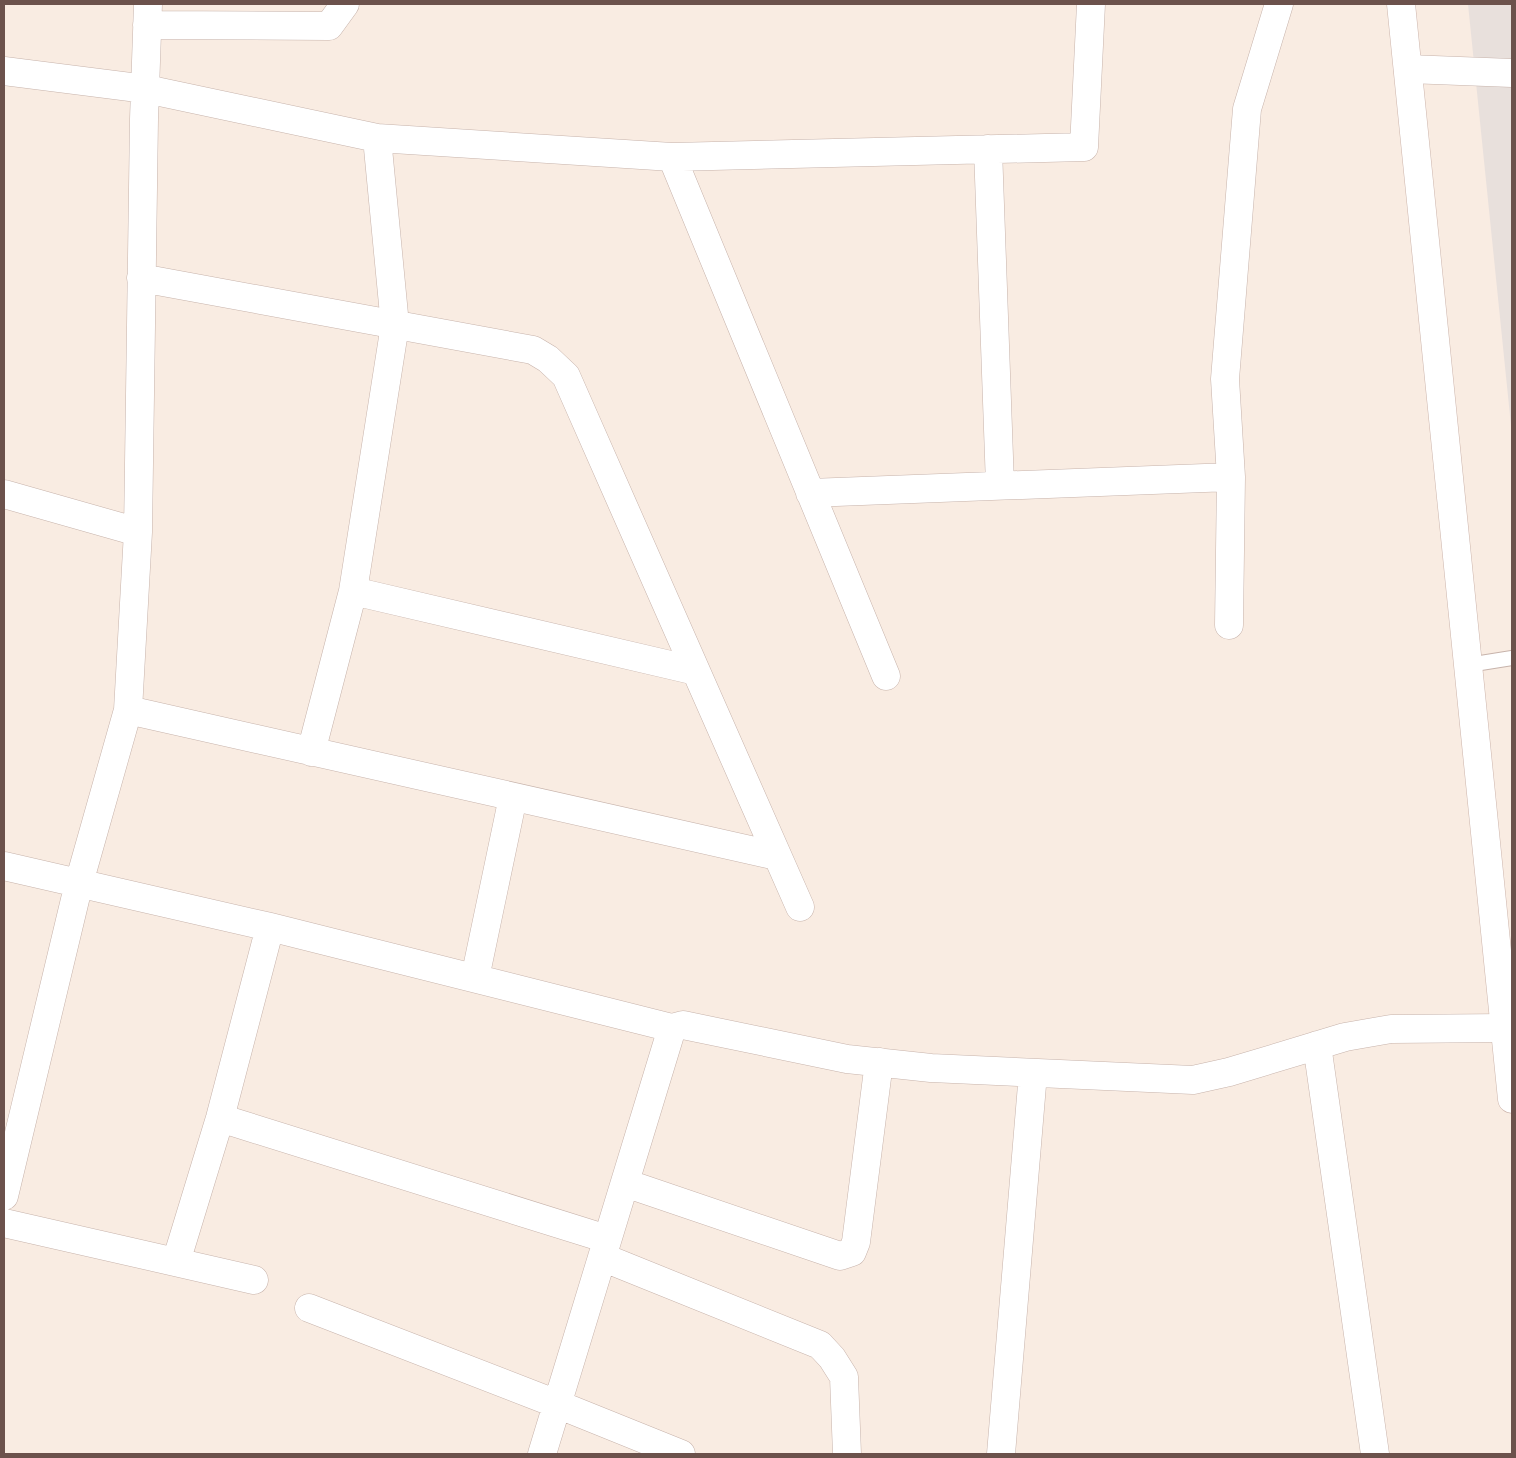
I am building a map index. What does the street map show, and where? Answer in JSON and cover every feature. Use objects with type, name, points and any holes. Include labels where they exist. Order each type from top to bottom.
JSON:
[{"type":"street","points":[[4,1196],[79,883],[128,710],[138,532],[144,119],[148,14],[329,26],[344,4]]},
{"type":"street","points":[[4,71],[146,89],[377,138],[672,157],[1084,147],[1091,4]]},
{"type":"street","points":[[1229,625],[1231,477],[1225,379],[1247,109],[1279,4]]},
{"type":"street","points":[[1401,4],[1512,1099]]},
{"type":"street","points":[[1408,69],[1512,73]]},
{"type":"street","points":[[311,752],[353,590],[395,325],[377,138]]},
{"type":"street","points":[[988,149],[1000,485]]},
{"type":"street","points":[[672,157],[886,676]]},
{"type":"street","points":[[141,278],[533,350],[548,358],[566,376],[800,907]]},
{"type":"street","points":[[810,492],[1231,477]]},
{"type":"street","points":[[4,494],[138,532]]},
{"type":"street","points":[[353,590],[696,671]]},
{"type":"street","points":[[128,710],[777,856]]},
{"type":"street","points":[[475,978],[513,797]]},
{"type":"street","points":[[4,866],[270,927],[672,1028],[683,1025],[847,1059],[931,1068],[1193,1080],[1229,1072],[1345,1037],[1391,1029],[1505,1028]]},
{"type":"street","points":[[176,1262],[220,1118],[270,927]]},
{"type":"street","points":[[542,1454],[672,1028]]},
{"type":"street","points":[[1317,1045],[1375,1454]]},
{"type":"street","points":[[625,1183],[840,1256],[852,1252],[856,1242],[879,1062]]},
{"type":"street","points":[[1001,1454],[1032,1073]]},
{"type":"street","points":[[220,1118],[604,1248],[820,1345],[832,1358],[844,1377],[847,1454]]},
{"type":"street","points":[[4,1223],[254,1280]]},
{"type":"street","points":[[309,1308],[681,1454]]},
{"type":"lane","points":[[1468,665],[1512,658]]},
{"type":"shaded area","points":[[1468,4],[1512,4],[1512,435]]}]
